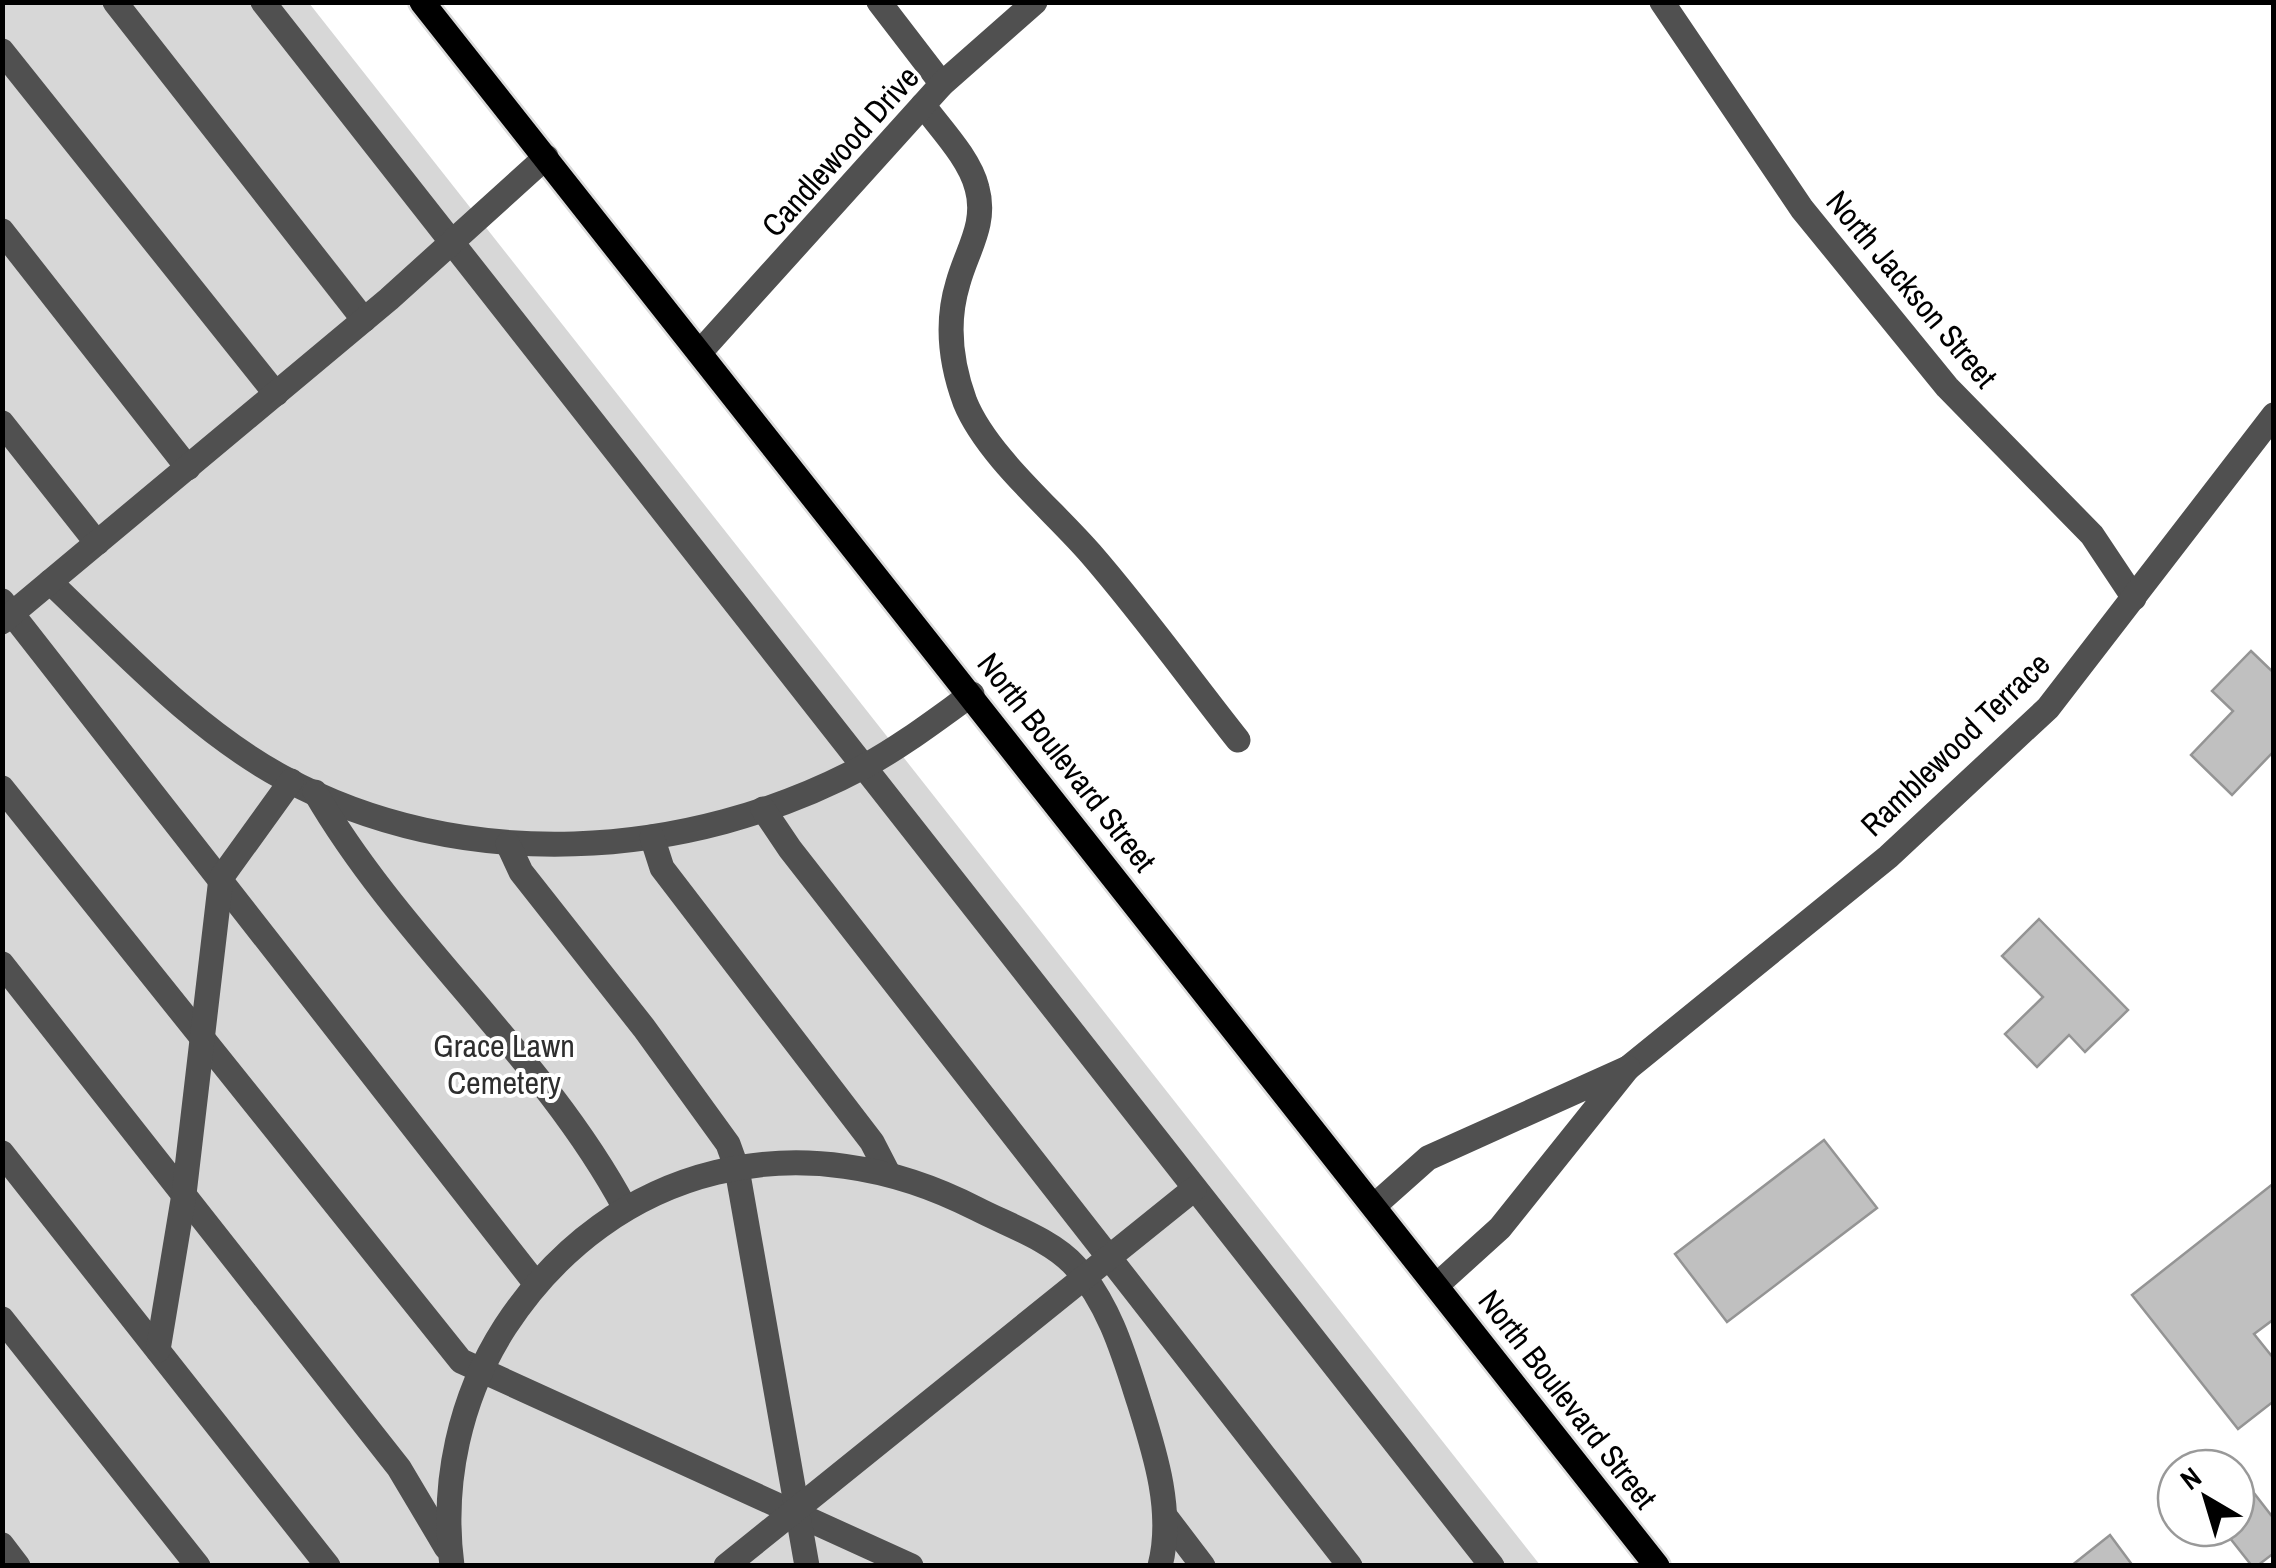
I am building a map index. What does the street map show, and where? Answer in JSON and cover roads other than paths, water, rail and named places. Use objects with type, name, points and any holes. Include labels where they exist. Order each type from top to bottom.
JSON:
[{"type":"main road","name":"North Boulevard Street","points":[[422,2],[1657,1566]]},
{"type":"street","points":[[115,2],[364,320]]},
{"type":"street","points":[[263,2],[1492,1566]]},
{"type":"street","points":[[879,2],[942,84]]},
{"type":"street","name":"Candlewood Drive","points":[[701,351],[942,84],[1035,2]]},
{"type":"street","name":"North Jackson Street","points":[[1662,2],[1802,209],[1948,387],[2092,535],[2134,598]]},
{"type":"street","points":[[2,50],[276,394]]},
{"type":"street","points":[[923,106],[976,183],[980,201],[978,235],[957,284],[951,339],[954,372],[968,408],[992,445],[1093,556],[1238,740]]},
{"type":"street","points":[[536,1284],[221,878],[6,612],[50,582],[188,468],[364,320],[546,158]]},
{"type":"street","points":[[2,230],[188,468]]},
{"type":"street","name":"Ramblewood Terrace","points":[[1436,1285],[1500,1228],[1628,1068],[1888,856],[2048,708],[2274,415]]},
{"type":"street","points":[[2,423],[97,544]]},
{"type":"street","points":[[50,582],[220,736],[290,780],[366,812],[508,844],[586,845],[652,837],[735,820],[866,766],[972,694]]},
{"type":"street","points":[[158,1350],[184,1194],[221,878],[290,780]]},
{"type":"street","points":[[2,788],[461,1362],[911,1566]]},
{"type":"street","points":[[315,792],[414,928],[586,1142],[625,1208]]},
{"type":"street","points":[[763,809],[1350,1566]]},
{"type":"street","points":[[652,837],[662,868],[872,1142],[888,1173]]},
{"type":"street","points":[[508,844],[521,872],[644,1028],[728,1144],[737,1168],[807,1566]]},
{"type":"street","points":[[2,964],[399,1468],[452,1561]]},
{"type":"street","name":"Ramblewood Terrace","points":[[1374,1206],[1428,1158],[1628,1068]]},
{"type":"street","points":[[2,1153],[328,1566]]},
{"type":"street","points":[[452,1561],[447,1529],[452,1466],[466,1404],[491,1349],[536,1284],[599,1222],[646,1196],[737,1168],[764,1164],[848,1166],[888,1173],[954,1198],[1048,1246],[1075,1265],[1102,1303],[1151,1441],[1164,1516],[1160,1566]]},
{"type":"street","points":[[726,1566],[1194,1189]]},
{"type":"street","points":[[2,1320],[198,1566]]},
{"type":"street","points":[[1164,1516],[1204,1566]]},
{"type":"street","points":[[2,1545],[18,1566]]},
{"type":"park label","name":"Grace Lawn Cemetery","points":[[504,1064]]}]
